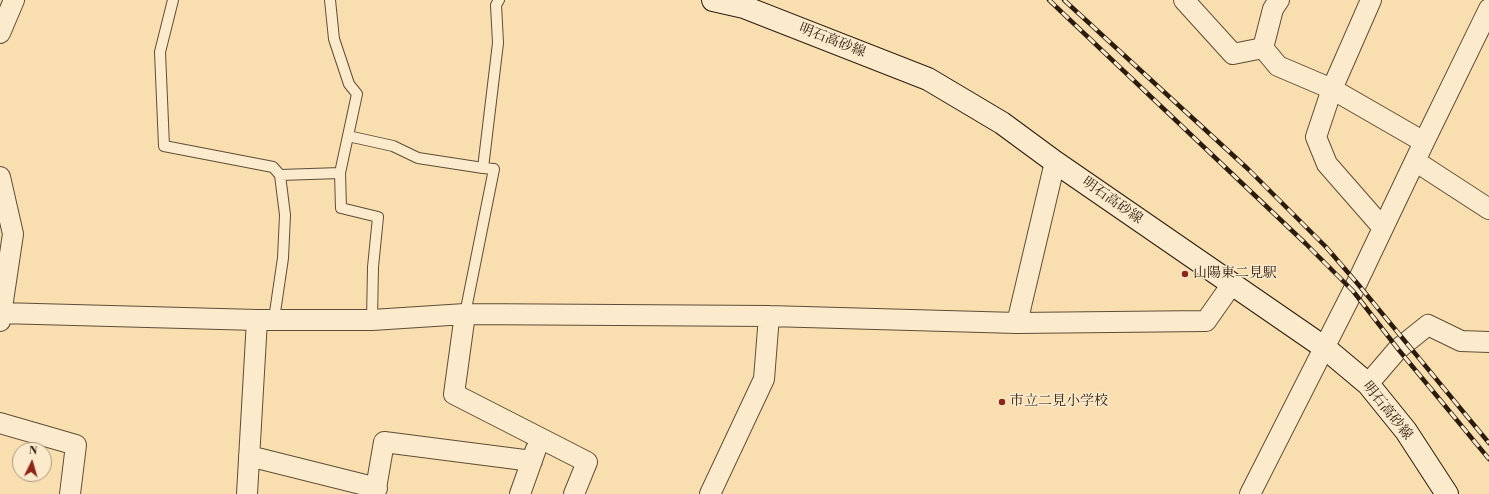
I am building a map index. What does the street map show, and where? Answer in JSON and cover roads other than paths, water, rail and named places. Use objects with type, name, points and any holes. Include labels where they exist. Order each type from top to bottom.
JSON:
[{"type":"main road","name":"明石高砂線","points":[[713,0],[744,7],[928,79],[1002,123],[1054,162],[1325,348],[1368,384],[1406,431],[1446,494]]},
{"type":"street","points":[[0,33],[14,0]]},
{"type":"street","points":[[1184,0],[1233,54],[1263,48]]},
{"type":"street","points":[[1263,48],[1273,9],[1279,0]]},
{"type":"street","points":[[1364,2],[1316,137],[1327,164],[1383,228]]},
{"type":"street","points":[[1250,494],[1325,348],[1489,9]]},
{"type":"street","points":[[1263,48],[1278,66],[1332,89],[1424,142]]},
{"type":"street","points":[[1415,161],[1489,209]]},
{"type":"street","points":[[1018,323],[1054,162]]},
{"type":"street","points":[[0,177],[13,234],[0,316],[372,320],[465,314],[770,316],[1018,323],[1206,321],[1232,284]]},
{"type":"street","points":[[465,314],[454,394],[587,462],[574,494]]},
{"type":"street","points":[[710,494],[764,379],[770,316]]},
{"type":"street","points":[[247,494],[249,456],[266,320]]},
{"type":"street","points":[[1368,384],[1398,349],[1428,325],[1460,342],[1489,342]]},
{"type":"street","points":[[0,423],[76,445],[70,494]]},
{"type":"street","points":[[520,494],[540,438]]},
{"type":"street","points":[[249,456],[376,491],[384,442],[532,461]]},
{"type":"lane","points":[[173,0],[160,52],[164,146],[273,167],[280,175],[284,215],[283,258],[266,320]]},
{"type":"lane","points":[[330,0],[334,39],[349,84],[357,94],[340,173],[340,208],[378,217],[373,267],[372,320]]},
{"type":"lane","points":[[483,168],[498,42],[496,5],[500,0]]},
{"type":"lane","points":[[348,136],[393,146],[418,158],[494,169],[465,314]]},
{"type":"lane","points":[[280,175],[340,173]]},
{"type":"railway","points":[[1049,0],[1305,243],[1353,291],[1398,349],[1489,459]]},
{"type":"railway","points":[[1064,0],[1248,169],[1326,247],[1489,443]]},
{"type":"place","name":"山陽東二見駅","points":[[1185,274]]},
{"type":"place","name":"市立二見小学校","points":[[1002,402]]}]
